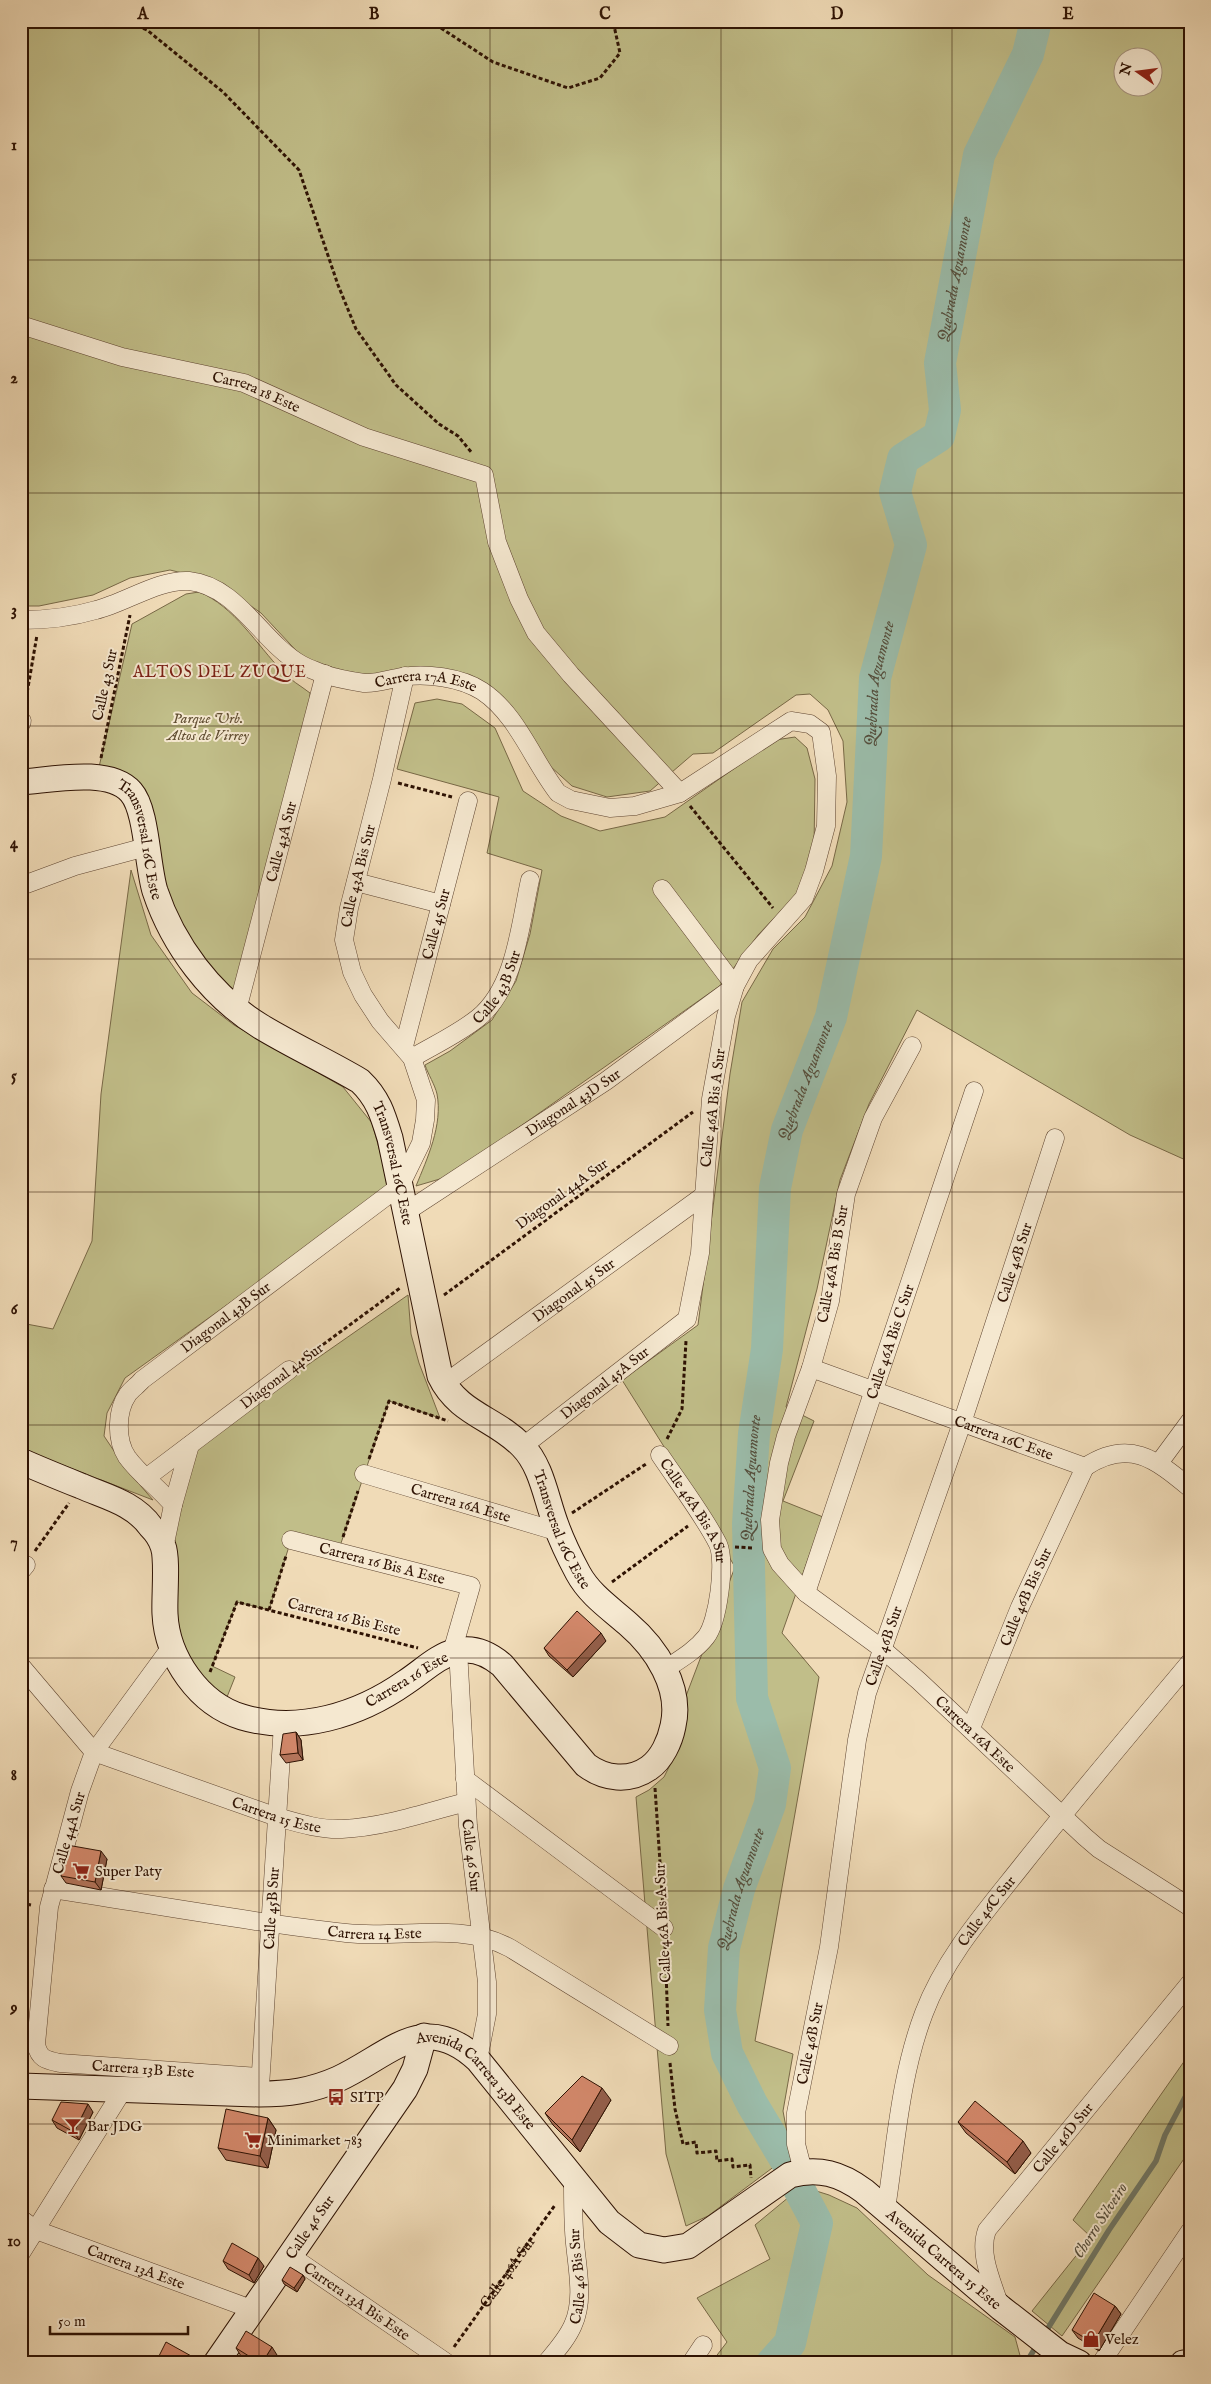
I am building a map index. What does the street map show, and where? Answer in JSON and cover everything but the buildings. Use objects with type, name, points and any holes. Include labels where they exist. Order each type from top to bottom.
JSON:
[{"type":"street","name":"Carrera 18 Este","points":[[21,325],[122,357],[244,383],[364,437],[484,475]]},
{"type":"street","points":[[484,475],[497,542],[519,599],[536,633],[571,675],[680,793]]},
{"type":"street","name":"Carrera 17A Este","points":[[21,620],[40,620],[96,610],[168,583],[189,581],[212,588],[232,601],[277,646],[302,665],[325,674],[366,683],[405,676],[441,677],[465,682],[482,691],[500,708],[558,793],[571,800],[610,808],[635,806],[680,793],[790,721]]},
{"type":"street","name":"Calle 43A Sur","points":[[237,1010],[325,674]]},
{"type":"street","name":"Calle 43A Bis Sur","points":[[405,676],[344,940],[352,972],[363,995],[380,1021],[408,1052]]},
{"type":"street","name":"Calle 46A Bis A Sur","points":[[687,1319],[700,1253],[711,1099],[726,1016],[735,986],[750,960],[782,920],[804,898],[826,826],[827,776],[821,732],[810,724],[790,721]]},
{"type":"street","name":"Transversal 16C Este","points":[[21,782],[97,777],[120,783],[132,792],[142,816],[155,890],[178,941],[202,975],[220,996],[260,1026],[360,1081],[372,1092],[380,1106],[390,1138],[438,1366],[444,1384],[457,1401],[522,1446],[533,1461],[557,1529],[583,1582],[651,1647],[664,1670]]},
{"type":"street","name":"Calle 45 Sur","points":[[408,1052],[441,904],[468,801]]},
{"type":"street","points":[[21,886],[75,866],[146,847]]},
{"type":"street","name":"Calle 43B Sur","points":[[408,1052],[478,1018],[493,1003],[512,961],[530,880]]},
{"type":"street","points":[[356,882],[441,904]]},
{"type":"street","points":[[662,889],[735,986]]},
{"type":"street","name":"Diagonal 43D Sur","points":[[406,1212],[606,1081],[735,986]]},
{"type":"street","name":"Calle 46A Bis B Sur","points":[[764,1548],[779,1463],[786,1436],[810,1368],[830,1301],[846,1194],[853,1168],[872,1118],[912,1046]]},
{"type":"street","points":[[400,1186],[420,1143],[425,1120],[426,1100],[408,1052]]},
{"type":"street","name":"Calle 46A Bis C Sur","points":[[806,1593],[974,1091]]},
{"type":"street","name":"Calle 46B Sur","points":[[803,2171],[796,2144],[796,2113],[829,1948],[859,1732],[867,1693],[881,1648],[962,1423],[1054,1138]]},
{"type":"street","name":"Diagonal 43B Sur","points":[[172,1506],[161,1490],[146,1478],[127,1456],[121,1442],[119,1429],[120,1411],[128,1394],[142,1380],[400,1186]]},
{"type":"street","name":"Diagonal 45 Sur","points":[[444,1384],[703,1196]]},
{"type":"street","name":"Diagonal 45A Sur","points":[[522,1446],[687,1319]]},
{"type":"street","name":"Carrera 16C Este","points":[[810,1368],[1085,1467]]},
{"type":"street","name":"Diagonal 44 Sur","points":[[146,1478],[289,1370]]},
{"type":"street","points":[[1160,1463],[1190,1421]]},
{"type":"street","points":[[164,1548],[172,1506],[190,1445]]},
{"type":"street","points":[[1085,1467],[1105,1457],[1122,1454],[1138,1455],[1160,1463],[1190,1488]]},
{"type":"street","name":"Calle 46A Bis A Sur","points":[[660,1455],[719,1546],[721,1572],[718,1605],[708,1635],[693,1651],[664,1670]]},
{"type":"street","name":"Carrera 16 Este","points":[[21,1461],[124,1503],[152,1527],[164,1548],[165,1616],[171,1647],[186,1674],[202,1692],[216,1704],[241,1717],[283,1724],[331,1719],[353,1711],[398,1688],[452,1652],[482,1652],[502,1665],[586,1765],[593,1770],[608,1776],[624,1777],[640,1774],[653,1765]]},
{"type":"street","name":"Calle 46B Bis Sur","points":[[971,1728],[1020,1607],[1085,1467]]},
{"type":"street","name":"Carrera 16A Este","points":[[364,1474],[557,1529]]},
{"type":"street","name":"Carrera 16 Bis A Este","points":[[291,1540],[471,1586],[452,1652]]},
{"type":"street","name":"Carrera 16A Este","points":[[764,1548],[806,1593],[881,1648],[971,1728],[1099,1849],[1190,1907]]},
{"type":"street","name":"Calle 44A Sur","points":[[36,2044],[40,1987],[53,1890],[80,1791],[94,1752],[171,1647]]},
{"type":"street","name":"Calle 46 Sur","points":[[452,1652],[466,1802],[487,1982],[487,2014],[478,2060]]},
{"type":"street","name":"Calle 46C Sur","points":[[886,2210],[908,2062],[924,2011],[948,1964],[963,1941],[1062,1816],[1190,1662]]},
{"type":"street","points":[[21,1666],[94,1752]]},
{"type":"street","points":[[653,1765],[667,1744],[674,1722],[674,1697],[664,1670]]},
{"type":"street","name":"Calle 45B Sur","points":[[260,2086],[283,1724]]},
{"type":"street","name":"Carrera 15 Este","points":[[94,1752],[299,1824],[340,1829],[378,1824],[466,1802]]},
{"type":"street","points":[[465,1779],[664,1928]]},
{"type":"street","name":"Carrera 14 Este","points":[[53,1890],[355,1934],[457,1933],[482,1936],[510,1948],[669,2046]]},
{"type":"street","name":"Calle 46D Sur","points":[[1001,2308],[984,2256],[984,2240],[987,2230],[1190,1983]]},
{"type":"street","name":"Calle 46 Sur","points":[[216,2363],[405,2089],[415,2069],[424,2036]]},
{"type":"street","name":"Avenida Carrera 13B Este","points":[[21,2086],[122,2090],[260,2086],[295,2093],[339,2078],[388,2051],[424,2036],[438,2036],[452,2040],[478,2060],[573,2180],[619,2231],[640,2245],[664,2250],[688,2246],[700,2240],[782,2179],[803,2171]]},
{"type":"street","name":"Carrera 13B Este","points":[[36,2044],[38,2053],[44,2060],[260,2086]]},
{"type":"street","points":[[21,2253],[122,2090]]},
{"type":"street","name":"Avenida Carrera 15 Este","points":[[803,2171],[821,2171],[837,2174],[850,2181],[1061,2357]]},
{"type":"street","name":"Calle 46 Bis Sur","points":[[546,2363],[567,2337],[574,2325],[578,2309],[573,2180]]},
{"type":"street","name":"Carrera 13A Este","points":[[21,2219],[36,2230],[254,2310]]},
{"type":"street","points":[[1101,2363],[1190,2231]]},
{"type":"street","name":"Carrera 13A Bis Este","points":[[291,2256],[446,2362]]},
{"type":"street","points":[[691,2363],[702,2346]]},
{"type":"street","points":[[1183,2363],[1190,2362]]},
{"type":"path","points":[[125,21],[147,30],[223,92],[299,170],[338,285],[356,329],[396,384],[439,424],[458,436],[475,455],[484,475]]},
{"type":"path","points":[[430,21],[493,62],[568,88],[600,78],[620,53],[613,21]]},
{"type":"path","name":"Calle 43 Sur","points":[[97,777],[134,597]]},
{"type":"path","points":[[22,722],[40,620]]},
{"type":"path","points":[[382,779],[468,801]]},
{"type":"path","points":[[680,793],[782,920]]},
{"type":"path","name":"Diagonal 44A Sur","points":[[426,1308],[711,1099]]},
{"type":"path","name":"Diagonal 44 Sur","points":[[289,1370],[419,1275]]},
{"type":"path","name":"Calle 46A Bis A Sur","points":[[660,1455],[682,1409],[687,1319]]},
{"type":"path","points":[[557,1529],[660,1455]]},
{"type":"path","points":[[24,1568],[81,1486]]},
{"type":"path","points":[[595,1595],[700,1517]]},
{"type":"path","points":[[269,1610],[291,1540]]},
{"type":"path","name":"Calle 46A Bis A Sur","points":[[738,1547],[764,1548]]},
{"type":"path","name":"Carrera 16 Bis Este","points":[[202,1692],[237,1602],[452,1652]]},
{"type":"path","name":"Calle 46A Bis A Sur","points":[[653,1765],[664,1928],[669,2046],[675,2109],[684,2144],[696,2142],[697,2153],[716,2151],[717,2161],[732,2159],[733,2167],[750,2164],[754,2199]]},
{"type":"path","name":"Calle 46A Sur","points":[[446,2362],[573,2180]]},
{"type":"green space","points":[[21,21],[1190,21],[1190,1162],[1130,1135],[917,1010],[869,1104],[840,1180],[817,1289],[786,1407],[814,1421],[783,1501],[823,1517],[782,1633],[819,1677],[755,2041],[793,2054],[783,2111],[791,2154],[708,2216],[686,2226],[666,2154],[636,1797],[649,1790],[664,1777],[677,1751],[684,1720],[686,1696],[735,1567],[668,1453],[622,1380],[698,1325],[730,1074],[742,1002],[773,949],[805,917],[832,866],[847,802],[843,741],[828,710],[810,694],[796,695],[713,753],[693,754],[650,791],[607,797],[572,786],[550,766],[510,706],[402,672],[347,676],[305,660],[261,613],[215,581],[170,570],[130,578],[93,595],[39,606],[21,606]]},
{"type":"green space","name":"Parque Urb. Altos de Virrey","points":[[199,592],[212,598],[234,616],[285,674],[310,693],[234,992],[185,934],[171,910],[153,840],[99,767],[132,624],[186,594]]},
{"type":"green space","points":[[437,699],[462,704],[495,728],[523,791],[561,816],[600,831],[665,817],[775,740],[795,737],[807,748],[815,779],[814,848],[796,895],[758,935],[721,985],[450,1176],[416,1186],[433,1142],[438,1118],[437,1094],[425,1065],[450,1051],[492,1020],[516,981],[530,934],[542,870],[487,853],[499,797],[397,769],[415,703]]},
{"type":"green space","points":[[131,870],[151,935],[192,993],[234,1025],[343,1087],[372,1123],[390,1188],[125,1378],[107,1413],[104,1436],[126,1469],[153,1500],[21,1449],[21,1323],[53,1329],[92,1241],[101,1094]]},
{"type":"green space","points":[[408,1295],[411,1334],[419,1363],[440,1418],[389,1401],[338,1552],[291,1540],[269,1610],[237,1602],[212,1666],[235,1677],[227,1697],[199,1678],[184,1650],[175,1607],[172,1523],[190,1447]]},
{"type":"green space","points":[[1190,2053],[1190,2150],[1062,2336],[1032,2311],[1091,2237],[1073,2220]]},
{"type":"green space","points":[[810,2189],[829,2195],[857,2208],[928,2275],[1015,2337],[1022,2363],[711,2363],[727,2342],[697,2298],[770,2259],[755,2225],[795,2192]]},
{"type":"waterway","name":"Quebrada Aguamonte","points":[[785,2159],[752,2104],[727,2053],[720,2010],[724,1948],[739,1889],[770,1804],[775,1768],[752,1698],[748,1524],[754,1434],[767,1349],[775,1188],[787,1130],[831,1017],[866,856],[875,678],[911,545],[895,492],[903,459],[939,436],[945,410],[940,363],[979,155],[1028,54],[1036,21]]},
{"type":"waterway","name":"Chorro Silveiro","points":[[1045,2333],[1109,2230],[1156,2161],[1165,2135],[1190,2088]]},
{"type":"waterway","name":"Quebrada Aguamonte","points":[[772,2363],[790,2343],[817,2223],[799,2189]]},
{"type":"waterway","name":"Chorro Silveiro","points":[[1026,2363],[1037,2345]]},
{"type":"place","name":"Super Paty","points":[[81,1871]]},
{"type":"place","name":"SITP","points":[[336,2097]]},
{"type":"place","name":"Bar JDG","points":[[73,2126]]},
{"type":"place","name":"Minimarket 783","points":[[253,2140]]},
{"type":"place","name":"Velez","points":[[1091,2339]]},
{"type":"district","name":"ALTOS DEL ZUQUE","points":[[220,673]]}]
